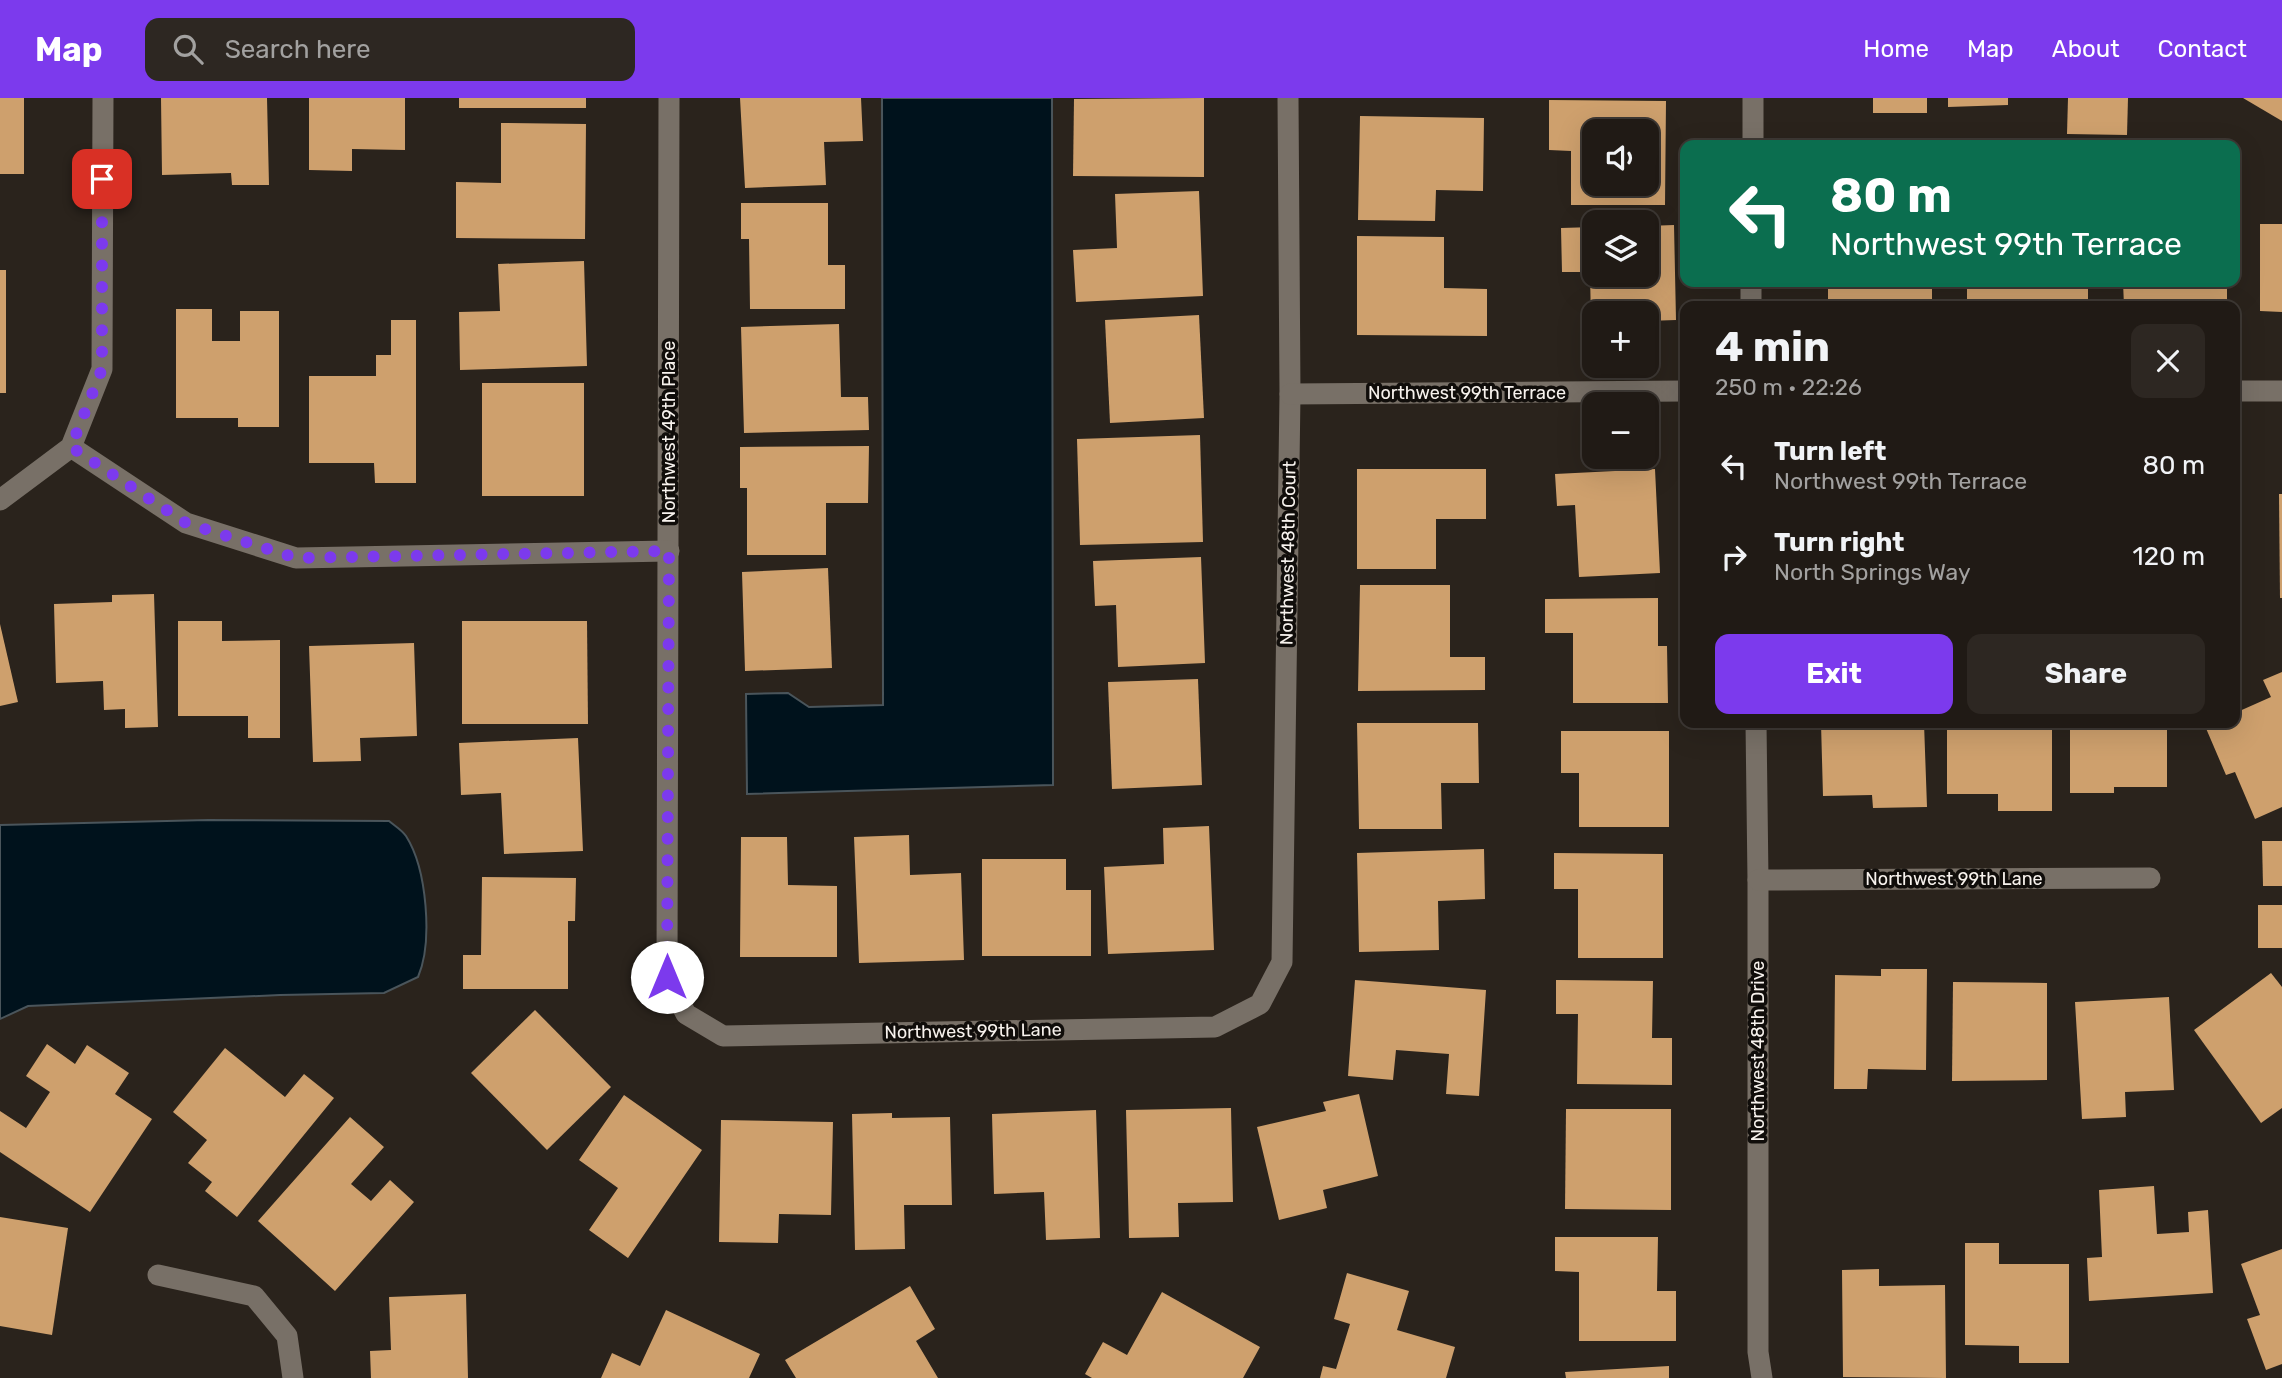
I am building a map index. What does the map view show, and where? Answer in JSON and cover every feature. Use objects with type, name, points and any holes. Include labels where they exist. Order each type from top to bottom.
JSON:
[{"type":"street","points":[[0,500],[71,447],[102,369],[103,98]]},
{"type":"street","name":"Northwest 49th Place","points":[[669,98],[667,977],[686,1014]]},
{"type":"street","name":"Northwest 48th Court","points":[[1260,1003],[1282,962],[1290,394],[1288,98]]},
{"type":"street","points":[[1753,98],[1753,140]]},
{"type":"street","name":"Northwest 99th Terrace","points":[[1290,394],[1680,391]]},
{"type":"street","points":[[2240,391],[2282,391]]},
{"type":"street","points":[[71,447],[186,523],[296,558],[669,551]]},
{"type":"street","name":"Northwest 48th Drive","points":[[1756,728],[1758,1352],[1762,1378]]},
{"type":"street","name":"Northwest 99th Lane","points":[[1758,880],[2150,878]]},
{"type":"street","name":"Northwest 99th Lane","points":[[686,1014],[723,1036],[1119,1029],[1215,1027],[1260,1003]]},
{"type":"street","points":[[158,1275],[254,1296],[287,1336],[293,1378]]},
{"type":"water","points":[[882,98],[1052,98],[1053,785],[747,794],[746,694],[788,693],[809,707],[883,705]]},
{"type":"water","points":[[208,820],[389,821],[406,836],[419,867],[423,886],[426,906],[425,945],[418,977],[384,993],[28,1006],[0,1019],[0,825]]},
{"type":"building","points":[[0,98],[24,98],[24,174],[0,174]]},
{"type":"building","points":[[161,98],[267,98],[269,185],[232,185],[231,173],[162,175]]},
{"type":"building","points":[[309,98],[405,98],[405,150],[352,149],[352,171],[309,170]]},
{"type":"building","points":[[459,98],[586,98],[586,108],[459,108]]},
{"type":"building","points":[[740,98],[861,98],[863,141],[824,142],[826,185],[745,188]]},
{"type":"building","points":[[1204,98],[1204,177],[1073,176],[1074,99]]},
{"type":"building","points":[[1873,98],[1927,98],[1927,113],[1873,113]]},
{"type":"building","points":[[1948,98],[2008,98],[2008,105],[1948,107]]},
{"type":"building","points":[[2068,98],[2128,98],[2127,135],[2067,134]]},
{"type":"building","points":[[2243,98],[2282,98],[2282,121]]},
{"type":"building","points":[[1549,100],[1666,101],[1665,205],[1571,205],[1571,151],[1549,150]]},
{"type":"building","points":[[1360,116],[1484,118],[1483,191],[1436,190],[1435,221],[1358,220]]},
{"type":"building","points":[[501,123],[586,124],[585,239],[456,238],[456,182],[501,183]]},
{"type":"building","points":[[1199,191],[1203,296],[1076,302],[1073,250],[1117,248],[1115,194]]},
{"type":"building","points":[[741,203],[828,203],[828,265],[845,265],[845,309],[750,309],[749,239],[741,239]]},
{"type":"building","points":[[2260,224],[2282,224],[2282,312],[2260,311]]},
{"type":"building","points":[[1674,225],[1676,320],[1659,321],[1659,301],[1591,301],[1590,287],[1659,287],[1659,226]]},
{"type":"building","points":[[1582,227],[1582,272],[1562,272],[1561,228]]},
{"type":"building","points":[[1357,236],[1444,237],[1444,288],[1487,289],[1487,336],[1357,335]]},
{"type":"building","points":[[584,261],[587,366],[460,370],[459,312],[500,311],[498,264]]},
{"type":"building","points":[[0,270],[6,270],[6,393],[0,393]]},
{"type":"building","points":[[1828,287],[1932,287],[1932,301],[1828,301]]},
{"type":"building","points":[[1967,287],[2088,287],[2088,301],[1967,301]]},
{"type":"building","points":[[2123,287],[2227,287],[2227,300],[2124,301]]},
{"type":"building","points":[[176,309],[212,309],[212,341],[240,341],[240,311],[279,311],[279,427],[238,427],[238,418],[176,418]]},
{"type":"building","points":[[1199,315],[1204,418],[1110,423],[1105,320]]},
{"type":"building","points":[[391,320],[416,320],[416,483],[375,483],[374,463],[309,463],[309,376],[376,376],[376,355],[391,355]]},
{"type":"building","points":[[839,324],[841,397],[868,397],[869,430],[744,433],[741,327]]},
{"type":"building","points":[[482,383],[584,383],[584,496],[482,496]]},
{"type":"building","points":[[1200,435],[1203,542],[1080,545],[1077,439]]},
{"type":"building","points":[[869,446],[868,503],[826,503],[826,555],[747,555],[747,488],[740,488],[740,447]]},
{"type":"building","points":[[1357,469],[1486,469],[1486,519],[1436,519],[1436,569],[1357,569]]},
{"type":"building","points":[[1655,469],[1660,573],[1579,577],[1575,505],[1557,506],[1555,474]]},
{"type":"building","points":[[2279,494],[2282,494],[2282,598],[2280,598]]},
{"type":"building","points":[[1201,557],[1205,663],[1118,667],[1116,605],[1095,606],[1093,561]]},
{"type":"building","points":[[828,568],[832,668],[745,671],[742,572]]},
{"type":"building","points":[[1360,585],[1450,585],[1450,657],[1485,657],[1485,690],[1358,691]]},
{"type":"building","points":[[154,594],[158,727],[125,728],[125,709],[104,710],[103,681],[56,683],[54,604],[112,602],[112,595]]},
{"type":"building","points":[[1658,598],[1658,646],[1667,646],[1668,703],[1573,703],[1573,633],[1545,633],[1545,599]]},
{"type":"building","points":[[178,621],[222,621],[222,641],[280,640],[280,738],[248,738],[248,716],[178,716]]},
{"type":"building","points":[[462,621],[587,621],[588,724],[462,724]]},
{"type":"building","points":[[0,624],[18,702],[0,706]]},
{"type":"building","points":[[414,643],[417,736],[360,738],[361,761],[313,762],[309,646]]},
{"type":"building","points":[[2282,672],[2282,807],[2255,819],[2235,772],[2226,775],[2206,728],[2240,728],[2240,711],[2271,697],[2263,680]]},
{"type":"building","points":[[1198,679],[1202,785],[1112,789],[1108,682]]},
{"type":"building","points":[[1357,723],[1478,723],[1479,783],[1441,783],[1442,829],[1359,829]]},
{"type":"building","points":[[1821,728],[1924,728],[1927,807],[1873,808],[1872,795],[1823,796]]},
{"type":"building","points":[[1947,728],[2052,728],[2052,811],[1998,811],[1998,794],[1947,794]]},
{"type":"building","points":[[2070,728],[2167,728],[2167,787],[2114,787],[2114,793],[2070,793]]},
{"type":"building","points":[[1561,731],[1669,731],[1669,827],[1579,827],[1579,773],[1561,773]]},
{"type":"building","points":[[578,738],[583,851],[504,854],[501,793],[461,795],[459,743]]},
{"type":"building","points":[[1209,826],[1214,950],[1108,954],[1104,867],[1164,864],[1163,828]]},
{"type":"building","points":[[909,835],[910,875],[961,873],[964,960],[859,963],[854,837]]},
{"type":"building","points":[[741,837],[787,837],[788,885],[837,886],[837,957],[740,957]]},
{"type":"building","points":[[2262,841],[2282,841],[2282,886],[2263,886]]},
{"type":"building","points":[[1484,849],[1485,899],[1438,901],[1439,950],[1359,952],[1357,853]]},
{"type":"building","points":[[1554,853],[1663,854],[1663,958],[1578,958],[1578,889],[1554,889]]},
{"type":"building","points":[[982,859],[1066,859],[1066,890],[1091,890],[1091,956],[982,956]]},
{"type":"building","points":[[482,877],[576,878],[575,921],[568,921],[568,989],[463,989],[463,955],[481,955]]},
{"type":"building","points":[[2258,905],[2282,905],[2282,948],[2258,948]]},
{"type":"building","points":[[1881,969],[1927,969],[1926,1070],[1868,1069],[1867,1089],[1834,1089],[1835,975],[1881,976]]},
{"type":"building","points":[[2271,973],[2282,987],[2282,1108],[2261,1123],[2194,1030]]},
{"type":"building","points":[[1355,980],[1486,990],[1479,1096],[1446,1094],[1449,1054],[1396,1050],[1393,1080],[1348,1076]]},
{"type":"building","points":[[1556,980],[1653,981],[1652,1038],[1672,1038],[1672,1085],[1577,1084],[1578,1014],[1556,1014]]},
{"type":"building","points":[[1953,982],[2047,983],[2047,1080],[1952,1081]]},
{"type":"building","points":[[2169,997],[2174,1090],[2125,1092],[2126,1117],[2082,1119],[2075,1002]]},
{"type":"building","points":[[535,1010],[611,1087],[547,1150],[471,1073]]},
{"type":"building","points":[[47,1044],[75,1064],[87,1045],[129,1073],[115,1094],[152,1119],[90,1212],[0,1152],[0,1111],[26,1128],[50,1092],[26,1076]]},
{"type":"building","points":[[225,1048],[285,1097],[304,1074],[334,1098],[237,1217],[205,1191],[212,1182],[188,1163],[207,1140],[173,1112]]},
{"type":"building","points":[[1359,1094],[1378,1176],[1323,1190],[1327,1208],[1279,1220],[1257,1127],[1326,1111],[1323,1102]]},
{"type":"building","points":[[624,1095],[702,1150],[628,1258],[589,1230],[618,1188],[579,1160]]},
{"type":"building","points":[[1231,1108],[1233,1202],[1178,1203],[1179,1237],[1129,1238],[1126,1110]]},
{"type":"building","points":[[1566,1109],[1671,1109],[1671,1210],[1565,1209]]},
{"type":"building","points":[[1096,1110],[1100,1238],[1046,1240],[1044,1192],[994,1194],[992,1114]]},
{"type":"building","points":[[892,1113],[892,1118],[950,1117],[952,1205],[904,1205],[905,1249],[855,1250],[852,1114]]},
{"type":"building","points":[[350,1117],[384,1147],[351,1184],[371,1201],[390,1180],[414,1202],[335,1291],[258,1221]]},
{"type":"building","points":[[721,1120],[833,1122],[831,1215],[779,1214],[778,1243],[719,1242]]},
{"type":"building","points":[[2154,1186],[2157,1234],[2189,1232],[2188,1212],[2208,1210],[2213,1293],[2089,1301],[2087,1258],[2102,1257],[2099,1190]]},
{"type":"building","points":[[0,1217],[68,1228],[52,1335],[0,1326]]},
{"type":"building","points":[[1555,1237],[1658,1237],[1657,1291],[1676,1291],[1676,1341],[1579,1341],[1579,1272],[1555,1271]]},
{"type":"building","points":[[1965,1243],[1999,1243],[1999,1264],[2069,1264],[2069,1363],[2019,1363],[2019,1346],[1965,1345]]},
{"type":"building","points":[[2282,1249],[2282,1364],[2266,1370],[2247,1319],[2260,1315],[2241,1264]]},
{"type":"building","points":[[1879,1269],[1879,1286],[1945,1285],[1946,1378],[1843,1377],[1842,1270]]},
{"type":"building","points":[[1347,1273],[1409,1291],[1397,1330],[1455,1347],[1446,1378],[1320,1378],[1323,1366],[1336,1369],[1350,1324],[1334,1319]]},
{"type":"building","points":[[910,1286],[935,1329],[916,1341],[938,1378],[796,1378],[785,1360]]},
{"type":"building","points":[[1162,1292],[1260,1347],[1243,1378],[1092,1378],[1085,1374],[1103,1342],[1127,1355]]},
{"type":"building","points":[[466,1294],[468,1378],[371,1378],[370,1351],[391,1350],[389,1297]]},
{"type":"building","points":[[666,1310],[760,1354],[749,1378],[601,1378],[612,1353],[640,1366]]},
{"type":"building","points":[[1669,1366],[1669,1378],[1566,1378],[1565,1372]]},
{"type":"route","points":[[102,179],[102,369],[71,447],[186,523],[296,558],[669,551],[667,977]]}]
